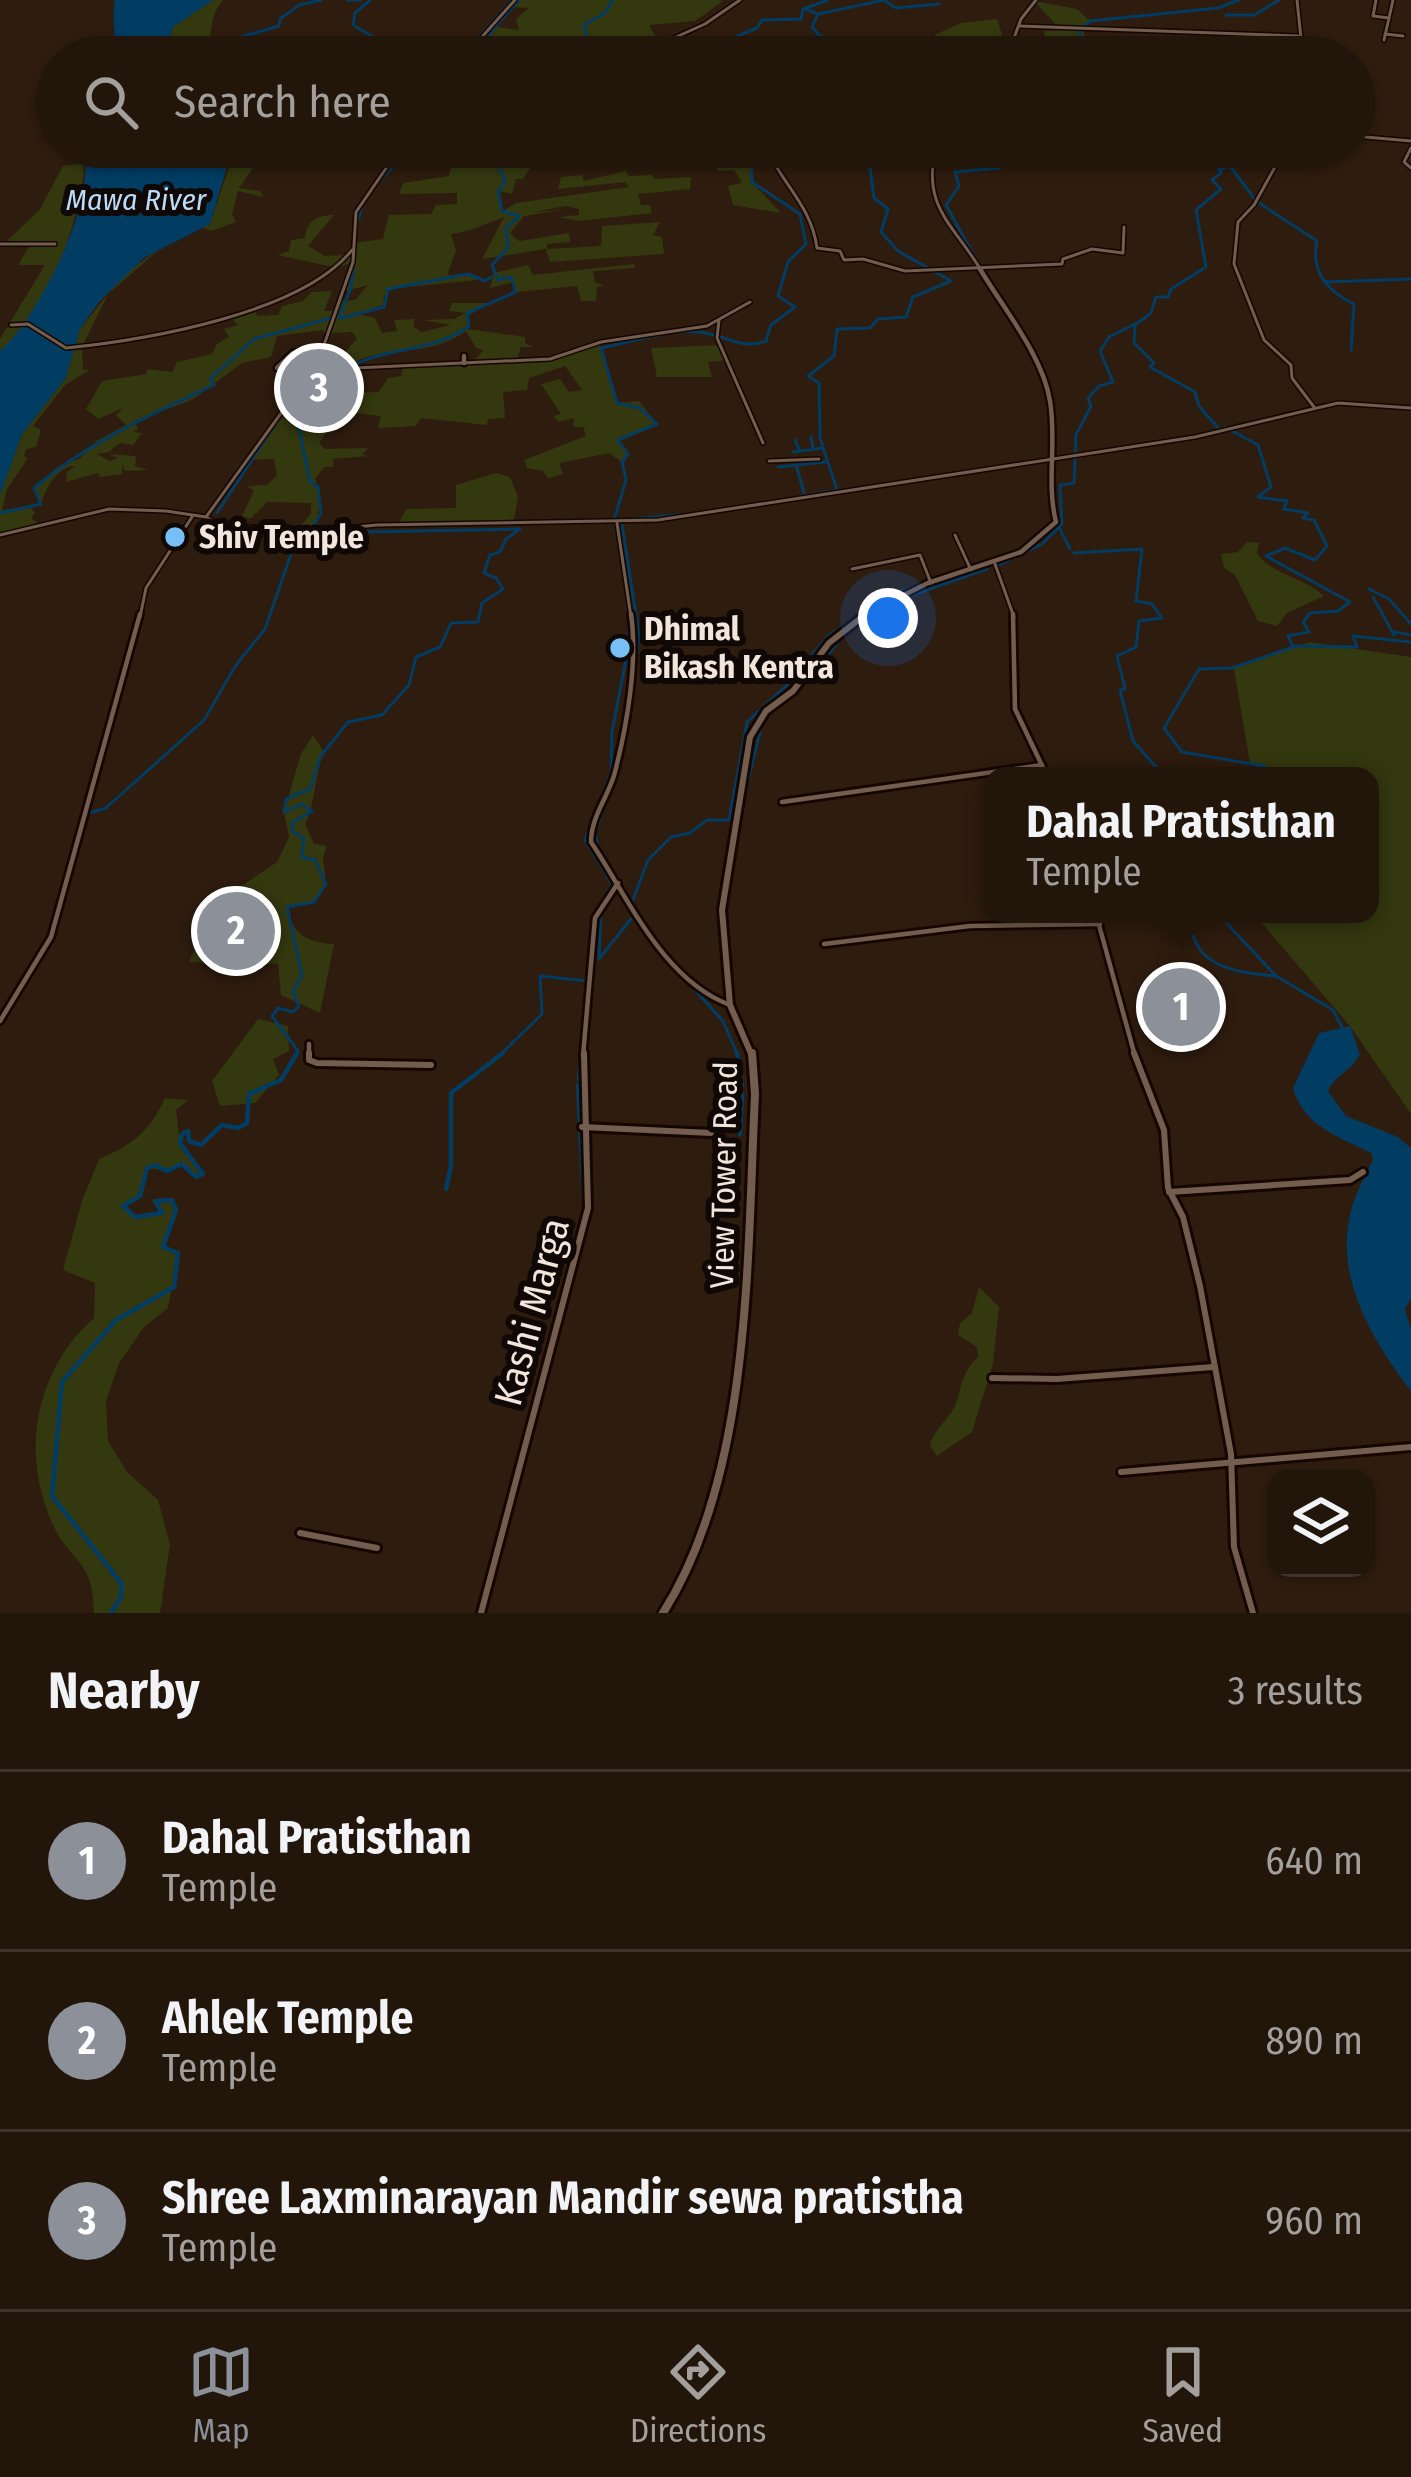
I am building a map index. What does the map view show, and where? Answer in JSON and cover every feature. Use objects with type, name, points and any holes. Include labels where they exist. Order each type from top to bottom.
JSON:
[{"type":"street","points":[[483,36],[515,0]]},
{"type":"street","points":[[678,36],[740,0]]},
{"type":"street","points":[[1015,36],[1036,0]]},
{"type":"street","points":[[1019,26],[1298,36],[1297,0]]},
{"type":"street","points":[[1376,0],[1373,16],[1389,18]]},
{"type":"street","points":[[1393,0],[1384,37],[1403,36]]},
{"type":"street","points":[[1375,138],[1411,141]]},
{"type":"street","points":[[1411,148],[1404,162],[1411,168]]},
{"type":"street","points":[[206,517],[316,365],[346,291],[356,212],[386,168]]},
{"type":"street","points":[[775,168],[813,219],[819,251],[839,251],[844,260],[863,259],[905,271],[1062,264],[1063,259],[1092,249],[1123,253],[1124,227]]},
{"type":"street","name":"View Tower Road","points":[[663,1613],[689,1572],[705,1530],[743,1348],[755,1094],[752,1049],[730,1005],[724,882],[748,746],[756,724],[793,691],[852,621],[931,583],[1021,553],[1056,522],[1048,489],[1053,458],[1050,398],[1040,370],[969,250],[944,225],[930,168]]},
{"type":"street","points":[[1274,168],[1254,205],[1238,222],[1234,264],[1264,340],[1291,365],[1292,378],[1314,407]]},
{"type":"street","points":[[0,244],[55,244]]},
{"type":"street","points":[[11,325],[28,324],[66,348],[130,344],[213,324],[281,300],[329,277],[352,250]]},
{"type":"street","points":[[316,365],[550,359],[601,342],[719,320],[750,302]]},
{"type":"street","points":[[719,320],[717,338],[763,442]]},
{"type":"street","points":[[277,368],[293,353],[320,356]]},
{"type":"street","points":[[0,535],[109,509],[166,511],[206,517],[220,525],[313,531],[376,525],[617,523],[718,513],[1080,454],[1337,403],[1411,408]]},
{"type":"street","points":[[769,461],[819,459]]},
{"type":"street","points":[[0,1021],[51,937],[92,782],[127,674],[146,588],[192,517]]},
{"type":"street","points":[[617,523],[634,640],[615,774],[591,827],[591,842],[673,967],[706,996],[730,1005]]},
{"type":"street","points":[[955,535],[971,570]]},
{"type":"street","points":[[852,569],[920,555],[931,583]]},
{"type":"street","points":[[995,564],[1017,624],[1016,709],[1042,765],[1028,767]]},
{"type":"street","points":[[782,802],[983,773]]},
{"type":"street","name":"Kashi Marga","points":[[481,1613],[588,1208],[581,1083],[595,918],[618,883]]},
{"type":"street","points":[[824,944],[970,926],[1100,923],[1141,1077],[1164,1130],[1169,1188],[1183,1217],[1206,1314],[1231,1464],[1234,1547],[1253,1613]]},
{"type":"street","points":[[309,1044],[309,1060],[316,1063],[431,1065]]},
{"type":"street","points":[[583,1126],[712,1133]]},
{"type":"street","points":[[1169,1188],[1350,1180],[1363,1172]]},
{"type":"street","points":[[992,1378],[1057,1379],[1213,1367]]},
{"type":"street","points":[[1121,1472],[1411,1447]]},
{"type":"street","points":[[299,1533],[377,1548]]},
{"type":"green space","points":[[213,0],[223,0],[210,36],[170,36],[173,27]]},
{"type":"green space","points":[[515,0],[723,1],[695,21],[649,25],[655,36],[483,36],[491,26],[519,30],[516,19],[529,8],[511,7]]},
{"type":"green space","points":[[1034,1],[1077,9],[1090,21],[1082,28],[1085,36],[1045,36],[1044,31],[1061,30]]},
{"type":"green space","points":[[997,19],[1002,35],[934,35],[961,23]]},
{"type":"green space","points":[[62,168],[84,168],[76,212],[58,265],[32,314],[0,351],[0,339],[45,265],[18,265],[30,245],[4,244],[40,209]]},
{"type":"green space","points":[[229,168],[253,168],[239,188],[260,191],[263,197],[238,191],[232,214],[236,222],[211,231],[201,227],[210,224]]},
{"type":"green space","points":[[451,168],[530,168],[523,179],[516,179],[512,194],[500,191],[503,211],[516,203],[629,187],[625,182],[558,189],[561,177],[582,175],[584,181],[625,171],[629,176],[652,175],[655,179],[691,177],[690,189],[638,194],[641,205],[650,205],[652,213],[578,221],[559,217],[579,215],[579,209],[566,206],[524,216],[510,233],[519,241],[569,233],[570,242],[547,244],[547,249],[601,246],[602,226],[660,222],[653,235],[662,237],[664,254],[550,262],[546,249],[482,259],[504,217],[451,234],[456,251],[448,273],[451,278],[468,274],[477,280],[388,289],[383,298],[388,303],[358,314],[375,318],[382,333],[397,331],[394,320],[414,319],[414,327],[422,332],[451,325],[423,320],[454,319],[465,313],[449,311],[452,303],[488,303],[467,317],[468,329],[525,337],[525,343],[533,347],[521,347],[517,361],[559,357],[600,345],[617,403],[639,401],[657,424],[619,440],[628,454],[622,462],[609,453],[559,463],[563,474],[548,478],[543,471],[527,468],[524,460],[586,436],[583,427],[573,427],[574,418],[558,422],[554,416],[561,414],[541,384],[560,379],[569,392],[582,390],[565,366],[529,378],[527,390],[503,392],[505,418],[488,419],[487,425],[421,418],[416,426],[378,428],[381,416],[325,410],[328,428],[321,429],[325,434],[319,443],[325,449],[368,448],[362,455],[368,456],[333,459],[333,467],[324,467],[315,479],[319,504],[313,531],[271,527],[301,526],[311,513],[311,503],[267,502],[250,519],[242,516],[254,491],[247,486],[267,485],[277,475],[274,459],[250,460],[291,400],[316,394],[379,392],[388,378],[401,376],[403,367],[471,363],[484,350],[476,348],[466,331],[429,347],[363,358],[346,368],[305,369],[281,380],[274,368],[288,354],[345,352],[357,339],[352,332],[332,333],[329,340],[323,330],[277,336],[271,357],[242,363],[192,400],[134,421],[138,428],[134,432],[142,433],[133,445],[120,443],[97,454],[110,461],[118,458],[109,454],[136,456],[135,466],[148,470],[125,471],[122,465],[122,474],[100,477],[98,473],[66,482],[67,472],[75,466],[69,467],[54,479],[42,502],[34,493],[37,484],[62,464],[79,459],[98,440],[126,425],[116,415],[123,408],[98,419],[86,409],[102,381],[146,374],[147,369],[172,372],[177,362],[212,354],[229,337],[224,329],[238,325],[230,317],[251,307],[258,316],[278,315],[282,306],[303,301],[312,292],[332,291],[324,311],[338,311],[342,301],[355,300],[368,285],[346,291],[353,262],[337,268],[278,255],[289,251],[291,240],[305,238],[311,223],[323,216],[334,215],[308,246],[325,256],[345,255],[353,243],[383,239],[389,215],[431,214],[436,205],[457,204],[457,193],[399,194],[403,183],[449,176]]},
{"type":"green space","points":[[750,168],[752,182],[781,213],[733,205],[728,186],[742,183],[734,170],[718,171]]},
{"type":"green space","points":[[162,247],[108,294],[82,347],[83,370],[91,369],[65,385],[33,426],[41,430],[36,447],[26,449],[28,458],[7,489],[2,510],[37,506],[31,508],[35,513],[31,518],[39,524],[0,534],[0,495],[22,434],[66,378],[80,329],[123,275]]},
{"type":"green space","points":[[634,264],[635,268],[593,271],[595,282],[605,286],[597,287],[596,301],[581,301],[577,286],[517,292],[513,282],[490,288],[494,273],[528,265],[533,275]]},
{"type":"green space","points":[[722,345],[728,360],[708,362],[712,377],[657,377],[651,348]]},
{"type":"green space","points":[[496,473],[510,477],[518,497],[513,525],[398,525],[406,509],[456,508],[456,485]]},
{"type":"green space","points":[[1247,542],[1259,543],[1257,553],[1263,560],[1324,596],[1287,613],[1277,626],[1258,621],[1235,575],[1224,568],[1221,554],[1238,552]]},
{"type":"green space","points":[[1309,642],[1411,657],[1411,1114],[1350,1026],[1262,923],[1379,923],[1379,767],[1250,763],[1234,669]]},
{"type":"green space","points":[[313,735],[324,752],[305,824],[314,844],[327,846],[323,857],[326,884],[314,902],[287,908],[303,935],[334,944],[320,1013],[281,995],[278,964],[189,962],[215,904],[277,862],[289,837],[284,812],[301,754]]},
{"type":"green space","points":[[258,1019],[288,1026],[289,1051],[273,1059],[279,1075],[255,1103],[220,1106],[212,1081]]},
{"type":"green space","points":[[165,1098],[188,1100],[176,1110],[180,1143],[203,1174],[196,1177],[182,1164],[167,1171],[148,1168],[140,1196],[124,1206],[135,1217],[161,1213],[155,1201],[172,1200],[176,1210],[163,1246],[178,1253],[168,1308],[144,1327],[119,1363],[106,1401],[108,1441],[127,1472],[158,1500],[170,1544],[160,1613],[94,1613],[90,1582],[59,1536],[42,1496],[37,1468],[39,1413],[58,1361],[94,1318],[95,1283],[63,1270],[82,1201],[99,1159],[139,1136]]},
{"type":"green space","points":[[979,1287],[999,1307],[993,1364],[972,1432],[937,1456],[930,1446],[932,1440],[954,1408],[966,1373],[978,1357],[977,1347],[958,1335],[960,1323],[972,1313]]},
{"type":"water","points":[[115,0],[213,0],[173,27],[170,36],[114,36]]},
{"type":"water","name":"Mawa River","points":[[87,168],[227,168],[210,224],[144,258],[99,302],[80,329],[66,378],[22,434],[0,495],[0,351],[37,303],[59,261],[83,195]]},
{"type":"water","points":[[1350,1026],[1360,1054],[1328,1091],[1346,1116],[1398,1137],[1411,1148],[1411,1299],[1405,1309],[1411,1329],[1411,1391],[1372,1333],[1349,1267],[1351,1212],[1373,1159],[1371,1153],[1314,1121],[1293,1088],[1319,1033]]},
{"type":"waterway","points":[[244,36],[279,26],[280,19],[299,5],[321,0]]},
{"type":"waterway","points":[[347,0],[360,0]]},
{"type":"waterway","points":[[370,0],[355,13],[353,25],[372,36]]},
{"type":"waterway","points":[[480,36],[512,0]]},
{"type":"waterway","points":[[487,36],[519,0]]},
{"type":"waterway","points":[[586,36],[584,25],[604,14],[613,0]]},
{"type":"waterway","points":[[737,36],[757,28],[762,20],[801,19],[803,9],[828,0]]},
{"type":"waterway","points":[[805,9],[818,14],[884,0],[896,8],[939,4]]},
{"type":"waterway","points":[[1080,36],[1090,21],[1218,8],[1239,0]]},
{"type":"waterway","points":[[1226,15],[1254,15],[1279,0]]},
{"type":"waterway","points":[[817,16],[812,27],[820,36]]},
{"type":"waterway","points":[[378,182],[392,168]]},
{"type":"waterway","points":[[350,367],[455,335],[469,326],[467,313],[516,292],[511,277],[498,280],[492,265],[508,248],[506,228],[519,216],[502,211],[498,192],[505,181],[499,168]]},
{"type":"waterway","points":[[614,520],[626,480],[622,462],[628,454],[618,440],[657,424],[640,408],[617,403],[601,348],[687,332],[757,344],[766,341],[771,325],[795,307],[778,296],[788,262],[806,244],[800,214],[752,182],[752,168]]},
{"type":"waterway","points":[[798,497],[837,490],[820,438],[819,383],[808,376],[834,356],[837,329],[870,328],[878,319],[906,317],[913,297],[951,281],[898,251],[881,232],[888,209],[874,198],[870,168]]},
{"type":"waterway","points":[[979,265],[946,205],[959,186],[955,172],[999,168]]},
{"type":"waterway","points":[[1218,168],[1221,173],[1212,180],[1221,189],[1196,210],[1206,267],[1171,289],[1168,297],[1156,297],[1151,313],[1135,325],[1134,343],[1154,363],[1150,367],[1195,392],[1199,406],[1218,428]]},
{"type":"waterway","points":[[1220,170],[1224,168]]},
{"type":"waterway","points":[[1231,168],[1256,201],[1317,241],[1316,262],[1326,282]]},
{"type":"waterway","points":[[357,223],[363,204]]},
{"type":"waterway","points":[[339,318],[351,288],[355,251]]},
{"type":"waterway","points":[[342,318],[384,307],[388,289],[468,274],[485,281],[491,277]]},
{"type":"waterway","points":[[1326,282],[1411,279]]},
{"type":"waterway","points":[[1326,282],[1354,304],[1351,350]]},
{"type":"waterway","points":[[0,513],[41,504],[34,488],[54,472],[120,431],[214,385],[210,379],[254,339],[331,318]]},
{"type":"waterway","points":[[997,566],[1042,544],[1062,524],[1060,485],[1074,483],[1076,435],[1091,406],[1088,398],[1099,386],[1113,382],[1100,351],[1109,337],[1135,324]]},
{"type":"waterway","points":[[312,528],[321,513],[318,487],[310,481],[295,410],[348,369]]},
{"type":"waterway","points":[[217,513],[276,423]]},
{"type":"waterway","points":[[1225,427],[1258,445],[1271,487],[1258,497],[1287,501],[1284,509],[1308,513],[1303,518],[1314,520],[1327,546],[1315,560],[1285,548],[1266,556],[1350,602],[1338,611],[1310,613],[1303,622],[1309,632],[1288,636],[1293,647],[1232,668],[1199,669],[1164,728],[1182,752],[1265,767]]},
{"type":"waterway","points":[[811,437],[813,448]]},
{"type":"waterway","points":[[795,440],[799,449]]},
{"type":"waterway","points":[[793,452],[823,448]]},
{"type":"waterway","points":[[778,467],[825,462]]},
{"type":"waterway","points":[[797,468],[804,493]]},
{"type":"waterway","points":[[632,519],[688,514]]},
{"type":"waterway","points":[[615,525],[618,537]]},
{"type":"waterway","points":[[622,525],[639,634],[634,678]]},
{"type":"waterway","points":[[633,900],[648,860],[671,837],[690,833],[707,820],[729,820],[747,722],[786,686],[828,636],[888,596],[1016,552],[1046,528]]},
{"type":"waterway","points":[[296,1056],[298,1051],[272,1016],[278,1008],[293,1012],[299,1006],[293,992],[302,975],[287,907],[314,902],[326,884],[315,860],[302,857],[304,838],[293,832],[292,823],[312,811],[302,804],[284,812],[286,799],[310,789],[320,757],[348,722],[382,715],[409,685],[416,657],[440,647],[451,623],[478,622],[482,603],[503,589],[496,578],[484,573],[490,555],[500,552],[506,539],[520,529],[313,533]]},
{"type":"waterway","points":[[1060,529],[1070,549]]},
{"type":"waterway","points":[[89,813],[106,808],[204,720],[236,665],[265,629],[298,534],[308,534]]},
{"type":"waterway","points":[[1074,553],[1142,549],[1136,601],[1152,604],[1162,618],[1139,621],[1136,647],[1117,656],[1133,741],[1156,767]]},
{"type":"waterway","points":[[901,599],[987,569]]},
{"type":"waterway","points":[[1369,589],[1389,599],[1411,624]]},
{"type":"waterway","points":[[1373,597],[1394,635]]},
{"type":"waterway","points":[[590,952],[594,916],[612,884],[585,840],[611,772],[612,732],[629,644],[628,606]]},
{"type":"waterway","points":[[795,693],[847,632]]},
{"type":"waterway","points":[[1395,632],[1411,635]]},
{"type":"waterway","points":[[1294,646],[1357,647],[1353,636],[1411,642]]},
{"type":"waterway","points":[[743,801],[762,724]]},
{"type":"waterway","points":[[599,851],[595,833],[619,764]]},
{"type":"waterway","points":[[618,888],[635,914],[599,959],[601,908],[618,888]]},
{"type":"waterway","points":[[1191,923],[1197,945],[1216,963],[1275,976]]},
{"type":"waterway","points":[[1226,923],[1276,976],[1333,1010],[1343,1029]]},
{"type":"waterway","points":[[655,946],[723,1021],[737,1054]]},
{"type":"waterway","points":[[499,1056],[542,1014],[540,976],[587,981]]},
{"type":"waterway","points":[[111,1613],[121,1597],[122,1584],[52,1496],[62,1382],[116,1320],[174,1287],[178,1253],[163,1247],[176,1210],[172,1200],[155,1201],[162,1213],[135,1217],[123,1206],[140,1196],[147,1168],[155,1165],[167,1171],[182,1164],[196,1177],[203,1174],[180,1143],[182,1134],[188,1131],[189,1141],[201,1145],[222,1125],[238,1128],[247,1123],[249,1094],[281,1080],[297,1053]]},
{"type":"waterway","points":[[446,1189],[451,1166],[451,1093],[503,1053]]},
{"type":"waterway","points":[[737,1054],[742,1085]]},
{"type":"waterway","points":[[579,1080],[581,1058]]},
{"type":"waterway","points":[[578,1085],[584,1203]]},
{"type":"waterway","points":[[740,1134],[742,1094]]},
{"type":"place","name":"Shree Laxminarayan Mandir sewa pratistha","points":[[319,388]]},
{"type":"place","name":"Shiv Temple","points":[[175,537]]},
{"type":"place","name":"Dhimal Bikash Kentra","points":[[620,648]]},
{"type":"place","name":"Ahlek Temple","points":[[236,931]]},
{"type":"place","name":"Dahal Pratisthan","points":[[1181,1007]]}]
